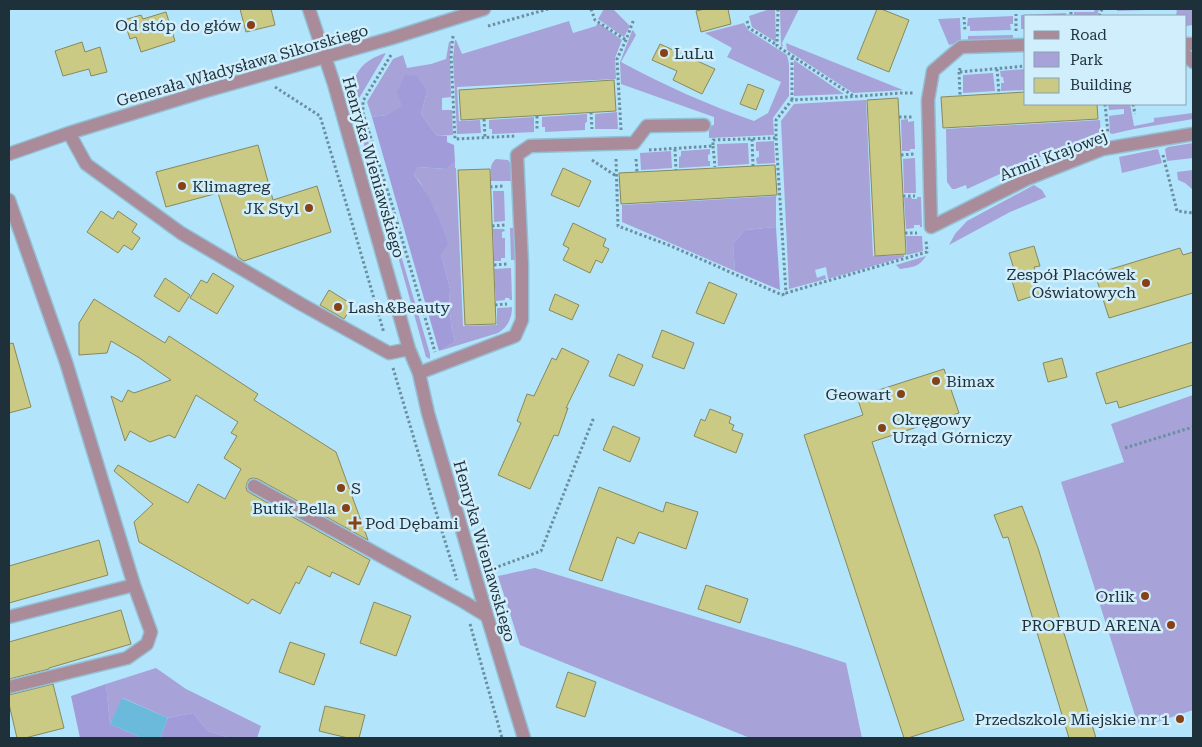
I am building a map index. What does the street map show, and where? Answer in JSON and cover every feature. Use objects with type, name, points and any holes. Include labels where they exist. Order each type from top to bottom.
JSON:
[{"type":"street","name":"Henryka Wieniawskiego","points":[[310,9],[334,84],[409,349],[419,373],[428,414],[524,738]]},
{"type":"street","name":"Generała Władysława Sikorskiego","points":[[9,154],[69,133],[202,92],[392,38],[484,9]]},
{"type":"street","points":[[928,230],[928,100],[933,71],[961,47],[965,41],[1024,45]]},
{"type":"street","points":[[419,373],[514,336],[522,320],[522,264],[517,155],[530,146],[634,143],[647,126],[704,125]]},
{"type":"street","points":[[69,133],[86,164],[182,233],[293,300],[389,353],[409,349]]},
{"type":"street","name":"Armii Krajowej","points":[[928,230],[1027,180],[1103,149],[1193,134]]},
{"type":"street","points":[[9,200],[66,362],[134,585],[151,632],[147,644],[127,658],[9,687]]},
{"type":"street","points":[[254,486],[487,616]]},
{"type":"street","points":[[9,617],[134,585]]},
{"type":"path","points":[[481,28],[548,9]]},
{"type":"path","points":[[591,9],[595,20],[626,40]]},
{"type":"path","points":[[777,46],[778,9]]},
{"type":"path","points":[[1016,14],[1016,32]]},
{"type":"path","points":[[960,95],[959,72],[965,41],[964,17]]},
{"type":"path","points":[[621,131],[617,59],[634,19]]},
{"type":"path","points":[[747,21],[749,28],[855,97]]},
{"type":"path","points":[[444,39],[453,36],[451,55],[455,139],[524,135]]},
{"type":"path","points":[[398,52],[390,55],[363,100],[363,113],[393,208],[430,337],[435,355],[434,367]]},
{"type":"path","points":[[786,293],[776,120],[792,100],[792,56]]},
{"type":"path","points":[[959,72],[1024,66]]},
{"type":"path","points":[[997,69],[999,93]]},
{"type":"path","points":[[953,78],[960,78]]},
{"type":"path","points":[[273,86],[320,116],[432,500],[464,602],[502,738]]},
{"type":"path","points":[[792,100],[901,93],[916,94],[916,101]]},
{"type":"path","points":[[1106,105],[1108,140]]},
{"type":"path","points":[[1134,105],[1135,114]]},
{"type":"path","points":[[591,112],[592,132]]},
{"type":"path","points":[[534,135],[537,135],[537,116]]},
{"type":"path","points":[[899,117],[916,116]]},
{"type":"path","points":[[484,119],[484,138]]},
{"type":"path","points":[[715,168],[713,140],[776,138]]},
{"type":"path","points":[[752,139],[753,166]]},
{"type":"path","points":[[646,150],[713,146]]},
{"type":"path","points":[[674,149],[676,170]]},
{"type":"path","points":[[616,152],[618,226],[671,246],[782,295],[927,252],[928,230]]},
{"type":"path","points":[[901,155],[917,154]]},
{"type":"path","points":[[588,158],[617,176]]},
{"type":"path","points":[[636,158],[638,172]]},
{"type":"path","points":[[1166,166],[1177,211],[1193,213]]},
{"type":"path","points":[[490,187],[518,184]]},
{"type":"path","points":[[903,196],[918,196]]},
{"type":"path","points":[[492,226],[508,225]]},
{"type":"path","points":[[494,265],[513,264]]},
{"type":"path","points":[[475,576],[541,551],[594,417]]},
{"type":"path","points":[[1125,448],[1193,427]]},
{"type":"path","points":[[486,562],[489,570]]},
{"type":"green space","points":[[604,9],[613,9],[630,26],[624,37],[598,19]]},
{"type":"green space","points":[[775,9],[776,42],[752,27],[749,16]]},
{"type":"green space","points":[[780,9],[799,9],[782,43],[783,47],[781,46]]},
{"type":"green space","points":[[1095,9],[1099,9],[1097,15],[1074,15],[1074,12],[1094,12]]},
{"type":"green space","points":[[1117,9],[1177,9],[1117,11]]},
{"type":"green space","points":[[1177,9],[1193,9],[1193,25],[1187,26],[1187,15],[1176,15]]},
{"type":"green space","points":[[1066,13],[1066,15],[1024,15],[1024,29],[1021,29],[1021,15]]},
{"type":"green space","points":[[1013,16],[1013,24],[1010,24],[1011,30],[970,31],[970,26],[967,26],[968,18]]},
{"type":"green space","points":[[960,18],[960,42],[949,45],[938,19]]},
{"type":"green space","points":[[569,21],[573,33],[600,24],[622,40],[615,58],[616,79],[457,87],[459,121],[480,120],[481,133],[457,134],[453,58],[455,40],[462,54]]},
{"type":"green space","points":[[744,23],[748,30],[787,55],[789,64],[789,96],[773,118],[774,135],[709,138],[709,126],[714,125],[714,117],[621,84],[620,62],[633,30],[636,35],[621,62],[686,94],[754,121],[768,113],[781,82],[727,57],[732,48],[705,33]]},
{"type":"green space","points":[[1013,35],[1013,39],[968,42],[968,36]]},
{"type":"green space","points":[[451,41],[451,97],[442,98],[442,110],[452,110],[453,135],[437,136],[421,114],[427,91],[386,115],[372,117],[367,102],[393,59],[403,55],[407,68],[431,64],[446,59],[449,42]]},
{"type":"green space","points":[[786,43],[903,90],[853,93],[787,50]]},
{"type":"green space","points":[[386,53],[353,106],[353,87],[358,72],[369,61]]},
{"type":"green space","points":[[794,60],[844,94],[794,96]]},
{"type":"green space","points":[[1024,69],[1024,90],[1001,91],[1001,83],[1004,83],[1000,71]]},
{"type":"green space","points":[[993,73],[995,91],[963,93],[963,75]]},
{"type":"green space","points":[[866,100],[873,256],[904,255],[904,257],[828,279],[826,267],[815,270],[817,278],[825,275],[826,279],[789,289],[781,121],[794,104]]},
{"type":"green space","points":[[1108,105],[1130,105],[1134,126],[1154,122],[1154,118],[1193,113],[1193,119],[1112,134],[1110,133],[1109,116],[1124,114],[1124,109],[1109,110]]},
{"type":"green space","points":[[617,112],[618,129],[595,129],[595,114]]},
{"type":"green space","points":[[587,114],[585,130],[545,132],[545,127],[542,127],[542,117]]},
{"type":"green space","points":[[534,117],[534,132],[492,134],[492,129],[489,129],[489,120]]},
{"type":"green space","points":[[908,119],[908,122],[914,121],[915,149],[902,151],[901,120]]},
{"type":"green space","points":[[1100,120],[1101,138],[1033,159],[967,189],[966,185],[952,189],[947,182],[946,129]]},
{"type":"green space","points":[[358,124],[364,127],[397,242],[393,242]]},
{"type":"green space","points":[[774,141],[775,163],[757,164],[756,158],[759,157],[759,151],[756,151],[756,142]]},
{"type":"green space","points":[[748,143],[749,164],[718,166],[717,144]]},
{"type":"green space","points":[[1193,143],[1193,158],[1167,161],[1165,149]]},
{"type":"green space","points":[[710,149],[708,161],[710,161],[710,166],[679,168],[681,151]]},
{"type":"green space","points":[[1158,149],[1162,163],[1122,173],[1119,157]]},
{"type":"green space","points":[[671,151],[672,168],[641,170],[640,153]]},
{"type":"green space","points":[[915,158],[916,193],[904,193],[903,159]]},
{"type":"green space","points":[[496,159],[508,160],[511,164],[511,181],[491,181],[491,166]]},
{"type":"green space","points":[[455,162],[463,326],[497,325],[497,308],[512,307],[512,311],[507,325],[498,333],[439,351],[455,342],[449,305],[450,289],[441,254],[435,210],[420,182],[414,175],[418,167],[446,169]]},
{"type":"green space","points":[[1193,170],[1193,190],[1178,180],[1177,172]]},
{"type":"green space","points":[[1034,185],[1042,190],[1046,197],[1010,212],[949,245],[955,234],[967,221]]},
{"type":"green space","points":[[493,191],[504,191],[505,221],[494,222]]},
{"type":"green space","points":[[776,196],[776,227],[745,230],[733,244],[735,271],[622,222],[622,205]]},
{"type":"green space","points":[[911,197],[912,199],[917,199],[917,197],[921,197],[922,227],[914,225],[914,228],[906,229],[904,198]]},
{"type":"green space","points":[[510,228],[515,228],[515,260],[511,260]]},
{"type":"green space","points":[[493,229],[504,229],[505,231],[502,232],[502,238],[505,238],[505,258],[501,258],[501,261],[494,261]]},
{"type":"green space","points":[[906,236],[922,236],[923,251],[907,255]]},
{"type":"green space","points":[[400,252],[430,359],[426,357],[397,253]]},
{"type":"green space","points":[[926,256],[921,262],[912,267],[900,269],[896,265]]},
{"type":"green space","points":[[511,268],[512,300],[505,298],[505,300],[496,301],[494,269]]},
{"type":"green space","name":"Orlik","points":[[1193,395],[1193,710],[1139,728],[1061,482],[1124,462],[1111,424]]},
{"type":"green space","points":[[535,568],[846,663],[862,738],[750,738],[520,645],[498,576]]},
{"type":"green space","points":[[156,668],[186,689],[261,726],[257,738],[230,738],[208,731],[193,713],[168,718],[123,698],[110,724],[106,684]]},
{"type":"shaded area","points":[[405,75],[417,76],[427,91],[421,114],[437,136],[447,136],[447,142],[454,145],[455,162],[446,169],[418,167],[414,175],[430,199],[448,244],[441,254],[450,289],[449,305],[455,342],[439,351],[372,117],[386,115],[402,106],[397,92]]},
{"type":"shaded area","points":[[776,227],[780,290],[735,271],[733,244],[745,230]]},
{"type":"shaded area","points":[[106,684],[110,724],[142,738],[80,738],[71,696]]},
{"type":"shaded area","points":[[193,713],[208,731],[230,738],[160,738],[168,718]]},
{"type":"water","points":[[122,698],[168,718],[160,738],[142,738],[110,724]]},
{"type":"building","points":[[240,9],[271,9],[275,25],[246,32]]},
{"type":"building","points":[[728,9],[731,24],[701,32],[696,11]]},
{"type":"building","points":[[877,9],[909,20],[889,72],[857,59]]},
{"type":"building","points":[[166,12],[175,41],[141,52],[136,37],[130,39],[124,20],[141,15],[143,19]]},
{"type":"building","points":[[82,42],[85,52],[100,47],[107,72],[91,76],[89,69],[63,76],[55,51]]},
{"type":"building","points":[[660,44],[715,69],[702,94],[673,80],[677,71],[652,60]]},
{"type":"building","points":[[614,80],[616,111],[461,120],[459,90]]},
{"type":"building","points":[[748,84],[764,90],[756,110],[740,104]]},
{"type":"building","points":[[1024,92],[1024,105],[1097,105],[1098,119],[943,128],[941,97]]},
{"type":"building","points":[[898,98],[906,254],[875,256],[867,100]]},
{"type":"building","points":[[258,145],[273,200],[317,186],[331,232],[244,261],[238,257],[218,193],[166,207],[156,172]]},
{"type":"building","points":[[775,165],[777,195],[621,204],[619,173]]},
{"type":"building","points":[[563,168],[591,181],[579,207],[551,195]]},
{"type":"building","points":[[490,169],[496,324],[465,325],[458,170]]},
{"type":"building","points":[[101,211],[113,219],[118,211],[137,224],[132,232],[140,238],[132,250],[124,245],[118,253],[87,232]]},
{"type":"building","points":[[573,223],[606,239],[603,246],[609,249],[602,263],[596,260],[590,273],[563,260],[569,248],[563,245]]},
{"type":"building","points":[[1034,246],[1040,266],[1034,267],[1042,293],[1018,301],[1012,281],[1017,279],[1009,253]]},
{"type":"building","name":"Zespół Placówek Oświatowych","points":[[1180,248],[1183,255],[1193,252],[1193,293],[1109,318],[1095,274]]},
{"type":"building","points":[[213,273],[234,286],[217,314],[190,298],[201,280],[207,283]]},
{"type":"building","points":[[165,278],[190,295],[179,312],[154,296]]},
{"type":"building","points":[[709,282],[737,294],[724,324],[696,313]]},
{"type":"building","points":[[329,290],[353,305],[344,319],[320,305]]},
{"type":"building","points":[[555,294],[579,305],[572,320],[549,310]]},
{"type":"building","points":[[94,299],[165,343],[169,336],[258,394],[254,400],[336,452],[368,540],[258,479],[249,479],[246,487],[250,493],[370,560],[359,585],[332,572],[330,577],[308,566],[299,584],[296,582],[280,614],[252,599],[248,604],[139,542],[134,522],[153,504],[114,471],[118,465],[188,503],[198,484],[225,499],[241,469],[224,458],[237,436],[231,433],[238,422],[196,395],[175,438],[169,435],[150,442],[130,431],[125,441],[111,396],[122,402],[128,390],[134,393],[171,380],[111,341],[107,353],[79,355],[79,323]]},
{"type":"building","points":[[662,330],[694,343],[684,369],[652,357]]},
{"type":"building","points":[[1193,342],[1193,385],[1119,408],[1117,401],[1106,404],[1096,373]]},
{"type":"building","points":[[13,343],[31,407],[9,413],[9,344]]},
{"type":"building","points":[[562,348],[589,361],[566,408],[568,408],[558,436],[554,435],[530,489],[498,475],[521,423],[517,421],[527,394],[534,396],[552,358],[556,360]]},
{"type":"building","points":[[618,354],[643,365],[634,386],[609,376]]},
{"type":"building","points":[[1062,358],[1067,377],[1048,382],[1043,363]]},
{"type":"building","points":[[944,369],[959,413],[872,442],[964,720],[904,738],[804,435],[863,415],[857,397]]},
{"type":"building","points":[[710,409],[731,417],[729,423],[734,425],[732,430],[743,434],[736,453],[694,436],[701,419],[705,421]]},
{"type":"building","points":[[613,426],[640,438],[630,462],[603,450]]},
{"type":"building","points":[[599,487],[663,512],[666,502],[698,512],[686,549],[639,532],[634,544],[617,537],[602,581],[569,570]]},
{"type":"building","points":[[1022,506],[1038,548],[1096,738],[1069,738],[1008,537],[1003,538],[994,515]]},
{"type":"building","points":[[99,540],[108,575],[9,603],[9,566]]},
{"type":"building","points":[[706,585],[748,599],[740,623],[698,609]]},
{"type":"building","points":[[374,602],[411,616],[396,656],[360,643]]},
{"type":"building","points":[[121,610],[131,644],[9,679],[9,642]]},
{"type":"building","points":[[290,642],[325,654],[314,685],[279,672]]},
{"type":"building","points":[[568,672],[596,682],[585,717],[556,707]]},
{"type":"building","points":[[53,684],[64,728],[25,738],[17,738],[9,704],[9,695]]},
{"type":"building","points":[[325,706],[365,715],[359,738],[348,738],[319,731]]},
{"type":"place","name":"Od stóp do głów","points":[[251,25]]},
{"type":"place","name":"LuLu","points":[[664,53]]},
{"type":"place","name":"Klimagreg","points":[[182,186]]},
{"type":"place","name":"JK Styl","points":[[309,208]]},
{"type":"place","name":"Zespół Placówek Oświatowych","points":[[1146,283]]},
{"type":"place","name":"Lash&Beauty","points":[[338,307]]},
{"type":"place","name":"Bimax","points":[[936,381]]},
{"type":"place","name":"Geowart","points":[[901,394]]},
{"type":"place","name":"Okręgowy Urząd Górniczy","points":[[882,428]]},
{"type":"place","name":"S","points":[[341,488]]},
{"type":"place","name":"Butik Bella","points":[[346,508]]},
{"type":"place","name":"Pod Dębami","points":[[355,523]]},
{"type":"place","name":"Orlik","points":[[1145,596]]},
{"type":"place","name":"PROFBUD ARENA","points":[[1171,625]]},
{"type":"place","name":"Przedszkole Miejskie nr 1","points":[[1180,719]]}]
